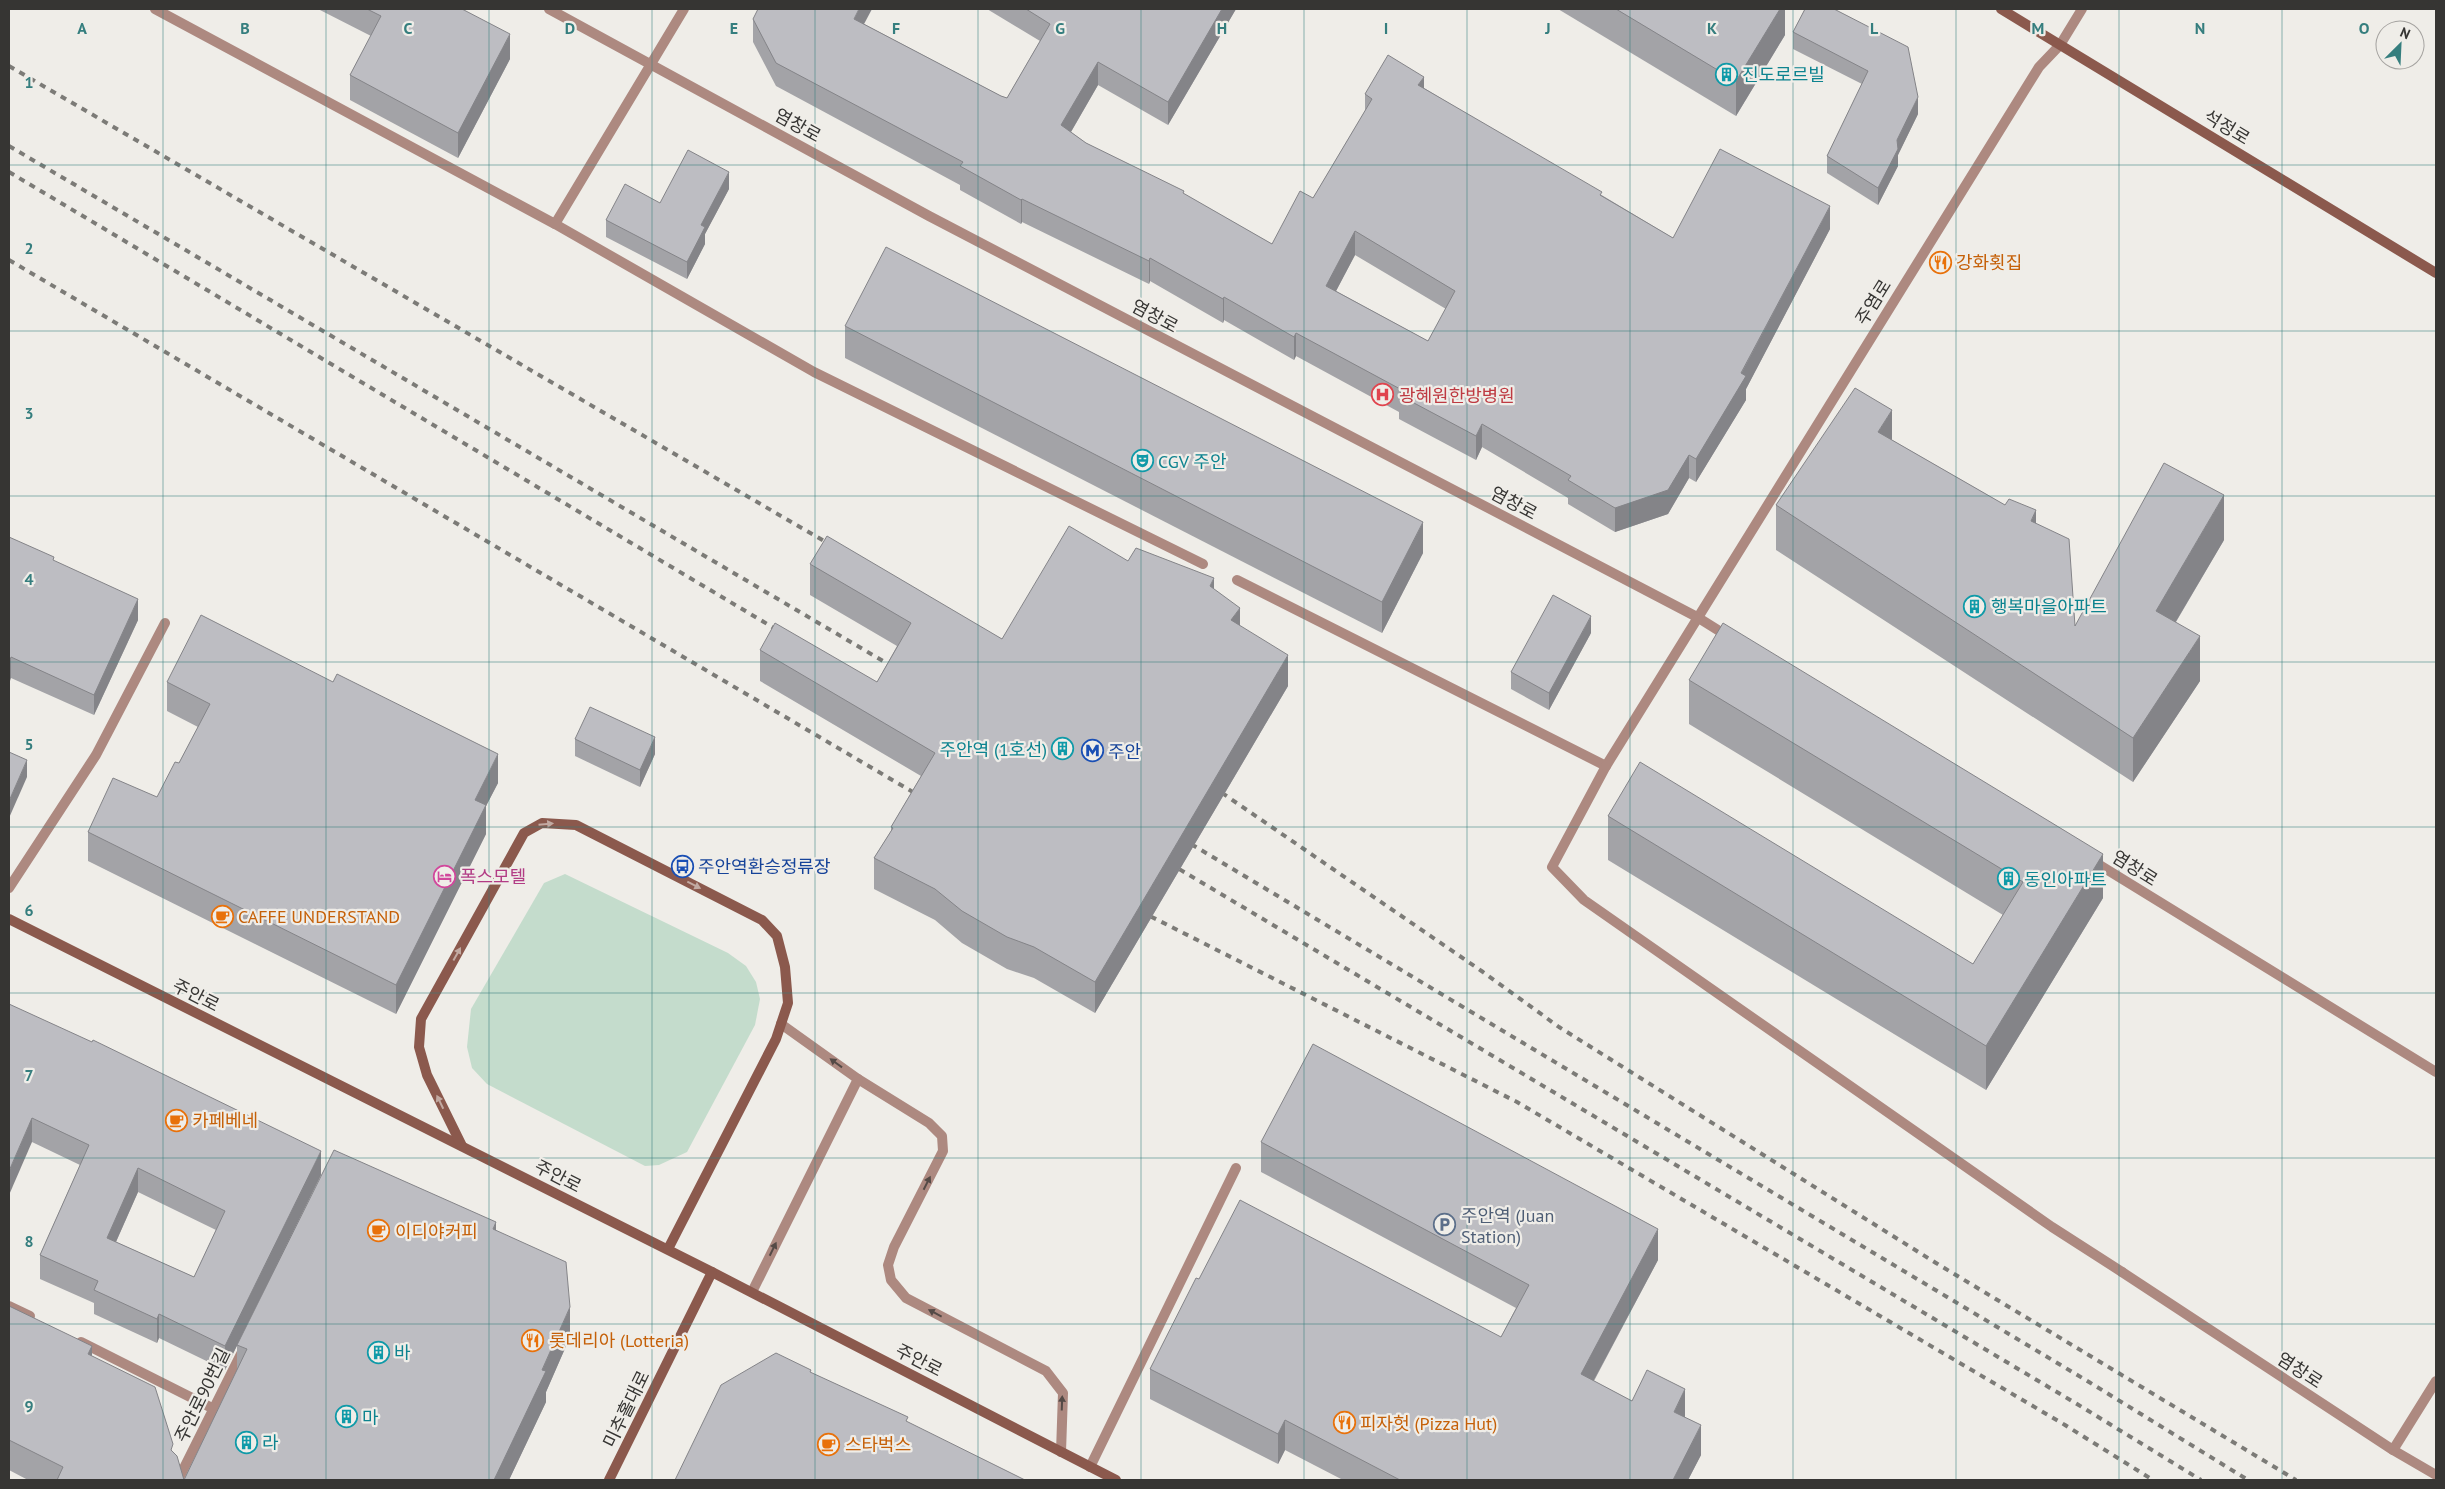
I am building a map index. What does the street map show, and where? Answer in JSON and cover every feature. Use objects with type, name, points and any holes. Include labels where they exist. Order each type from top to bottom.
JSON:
[{"type":"main road","name":"석정로","points":[[2001,9],[2436,274]]},
{"type":"main road","points":[[462,1146],[427,1076],[418,1047],[421,1019],[524,833],[542,823],[576,825],[762,920],[777,936],[785,967],[788,1003],[776,1040],[668,1249]]},
{"type":"main road","name":"주안로","points":[[9,919],[668,1249],[1090,1467],[1102,1477],[1116,1480]]},
{"type":"main road","name":"미추홀대로","points":[[609,1480],[712,1272]]},
{"type":"street","points":[[155,9],[555,224],[814,372],[1204,564]]},
{"type":"street","name":"염창로","points":[[549,9],[652,63],[928,216],[1697,617],[1740,643]]},
{"type":"street","points":[[555,224],[684,9]]},
{"type":"street","name":"주염로","points":[[1606,766],[2038,67],[2060,44],[2082,9]]},
{"type":"street","points":[[1237,580],[1606,766]]},
{"type":"street","points":[[9,888],[96,755],[166,623]]},
{"type":"street","name":"염창로","points":[[1606,766],[1552,867],[1584,900],[2052,1227],[2393,1450],[2436,1475]]},
{"type":"street","name":"염창로","points":[[2088,858],[2436,1072]]},
{"type":"street","points":[[781,1024],[858,1079],[929,1123],[942,1136],[943,1151],[894,1247],[888,1264],[891,1280],[906,1298],[1046,1371],[1063,1393],[1061,1452]]},
{"type":"street","points":[[752,1292],[858,1079]]},
{"type":"street","points":[[1090,1467],[1236,1168]]},
{"type":"street","points":[[9,1306],[36,1319]]},
{"type":"street","points":[[71,1337],[214,1409]]},
{"type":"street","name":"주안로90번길","points":[[178,1480],[249,1337]]},
{"type":"street","points":[[2393,1450],[2436,1381]]},
{"type":"green space","points":[[565,874],[728,953],[746,966],[756,982],[760,999],[755,1025],[687,1152],[659,1165],[645,1166],[487,1084],[472,1068],[467,1047],[471,1009],[544,883]]},
{"type":"building","points":[[367,9],[462,9],[510,34],[458,133],[350,75],[381,16]]},
{"type":"building","points":[[758,9],[859,9],[854,19],[1007,98],[1050,24],[1026,9],[1222,9],[1168,102],[1098,62],[1061,125],[1086,143],[1184,191],[1183,193],[1272,244],[1300,191],[1313,198],[1372,99],[1365,94],[1388,55],[1424,77],[1418,85],[1602,192],[1600,195],[1673,238],[1720,149],[1830,206],[1741,373],[1746,376],[1696,459],[1689,455],[1668,490],[1615,508],[1568,480],[1571,476],[1482,424],[1476,436],[1399,395],[1402,390],[1296,333],[1294,337],[1150,258],[1149,261],[1021,200],[960,166],[963,162],[776,63],[753,19]],"holes":[[[1355,231],[1455,291],[1428,341],[1326,286]]]},
{"type":"building","points":[[1616,9],[1780,9],[1736,81]]},
{"type":"building","points":[[1805,9],[1834,9],[1908,47],[1918,97],[1897,140],[1898,149],[1878,188],[1827,156],[1868,71],[1793,32]]},
{"type":"building","points":[[688,150],[729,172],[701,225],[705,227],[687,262],[606,220],[625,184],[660,203]]},
{"type":"building","points":[[886,247],[1423,522],[1382,602],[845,326]]},
{"type":"building","name":"행복마을아파트","points":[[1855,388],[1892,410],[1878,432],[2005,505],[2009,499],[2036,510],[2031,521],[2069,539],[2075,626],[2164,463],[2224,495],[2156,611],[2200,636],[2133,738],[1776,505]]},
{"type":"building","name":"주안역 (1호선)","points":[[1069,526],[1128,561],[1136,548],[1214,578],[1210,586],[1240,608],[1231,620],[1288,655],[1095,982],[1034,947],[1007,937],[962,911],[935,889],[874,858],[935,753],[760,650],[775,623],[877,682],[911,623],[810,564],[827,536],[1002,639]]},
{"type":"building","points":[[9,537],[54,557],[53,560],[138,599],[94,695],[11,657],[9,663]]},
{"type":"building","points":[[1553,595],[1591,616],[1549,693],[1511,672]]},
{"type":"building","points":[[201,615],[333,682],[337,674],[498,754],[475,800],[486,805],[396,985],[88,832],[113,778],[157,797],[175,762],[179,763],[210,704],[167,682]]},
{"type":"building","points":[[1723,623],[2103,854],[1986,1046],[1608,816],[1640,762],[1973,964],[2023,882],[1689,680]]},
{"type":"building","points":[[590,707],[655,737],[640,770],[575,739]]},
{"type":"building","points":[[9,752],[27,760],[9,801]]},
{"type":"building","points":[[9,1004],[92,1042],[93,1040],[321,1151],[225,1346],[159,1314],[157,1319],[94,1290],[98,1281],[40,1255],[89,1145],[32,1118],[9,1171]],"holes":[[[138,1168],[225,1211],[194,1277],[107,1238]]]},
{"type":"building","points":[[1313,1044],[1658,1229],[1581,1374],[1632,1401],[1647,1370],[1685,1389],[1674,1412],[1701,1425],[1673,1480],[1400,1480],[1285,1420],[1278,1434],[1150,1369],[1196,1278],[1199,1279],[1240,1200],[1501,1337],[1529,1285],[1261,1142]]},
{"type":"building","points":[[334,1150],[496,1222],[493,1229],[566,1262],[570,1307],[542,1370],[546,1371],[494,1480],[184,1480],[247,1349],[237,1345]]},
{"type":"building","points":[[9,1306],[92,1346],[88,1354],[155,1387],[173,1444],[171,1450],[177,1456],[184,1480],[57,1480],[63,1467],[9,1440]]},
{"type":"building","points":[[776,1353],[811,1370],[810,1372],[908,1417],[906,1421],[1025,1480],[675,1480],[721,1385]]},
{"type":"railway","points":[[9,66],[836,548]]},
{"type":"railway","points":[[9,146],[900,671]]},
{"type":"railway","points":[[9,172],[784,634]]},
{"type":"railway","points":[[9,260],[923,798]]},
{"type":"railway","points":[[1212,786],[1483,972],[1559,1027],[1936,1263],[2296,1480]]},
{"type":"railway","points":[[1181,838],[2089,1382],[2248,1480]]},
{"type":"railway","points":[[1169,863],[2077,1404],[2201,1480]]},
{"type":"railway","points":[[1140,911],[1517,1102],[2065,1425],[2153,1480]]},
{"type":"place","name":"진도로르빌","points":[[1726,74]]},
{"type":"place","name":"강화횟집","points":[[1940,262]]},
{"type":"place","name":"광혜원한방병원","points":[[1383,395]]},
{"type":"place","name":"CGV 주안","points":[[1142,461]]},
{"type":"place","name":"행복마을아파트","points":[[1975,606]]},
{"type":"place","name":"주안역 (1호선)","points":[[1063,749]]},
{"type":"place","name":"주안","points":[[1092,751]]},
{"type":"place","name":"주안역환승정류장","points":[[682,866]]},
{"type":"place","name":"폭스모텔","points":[[444,876]]},
{"type":"place","name":"동인아파트","points":[[2008,879]]},
{"type":"place","name":"CAFFE UNDERSTAND","points":[[222,916]]},
{"type":"place","name":"카페베네","points":[[176,1120]]},
{"type":"place","name":"주안역 (Juan Station)","points":[[1445,1225]]},
{"type":"place","name":"이디야커피","points":[[379,1231]]},
{"type":"place","name":"롯데리아 (Lotteria)","points":[[533,1340]]},
{"type":"place","name":"바","points":[[378,1352]]},
{"type":"place","name":"마","points":[[346,1417]]},
{"type":"place","name":"피자헛 (Pizza Hut)","points":[[1344,1423]]},
{"type":"place","name":"라","points":[[246,1442]]},
{"type":"place","name":"스타벅스","points":[[829,1444]]}]
